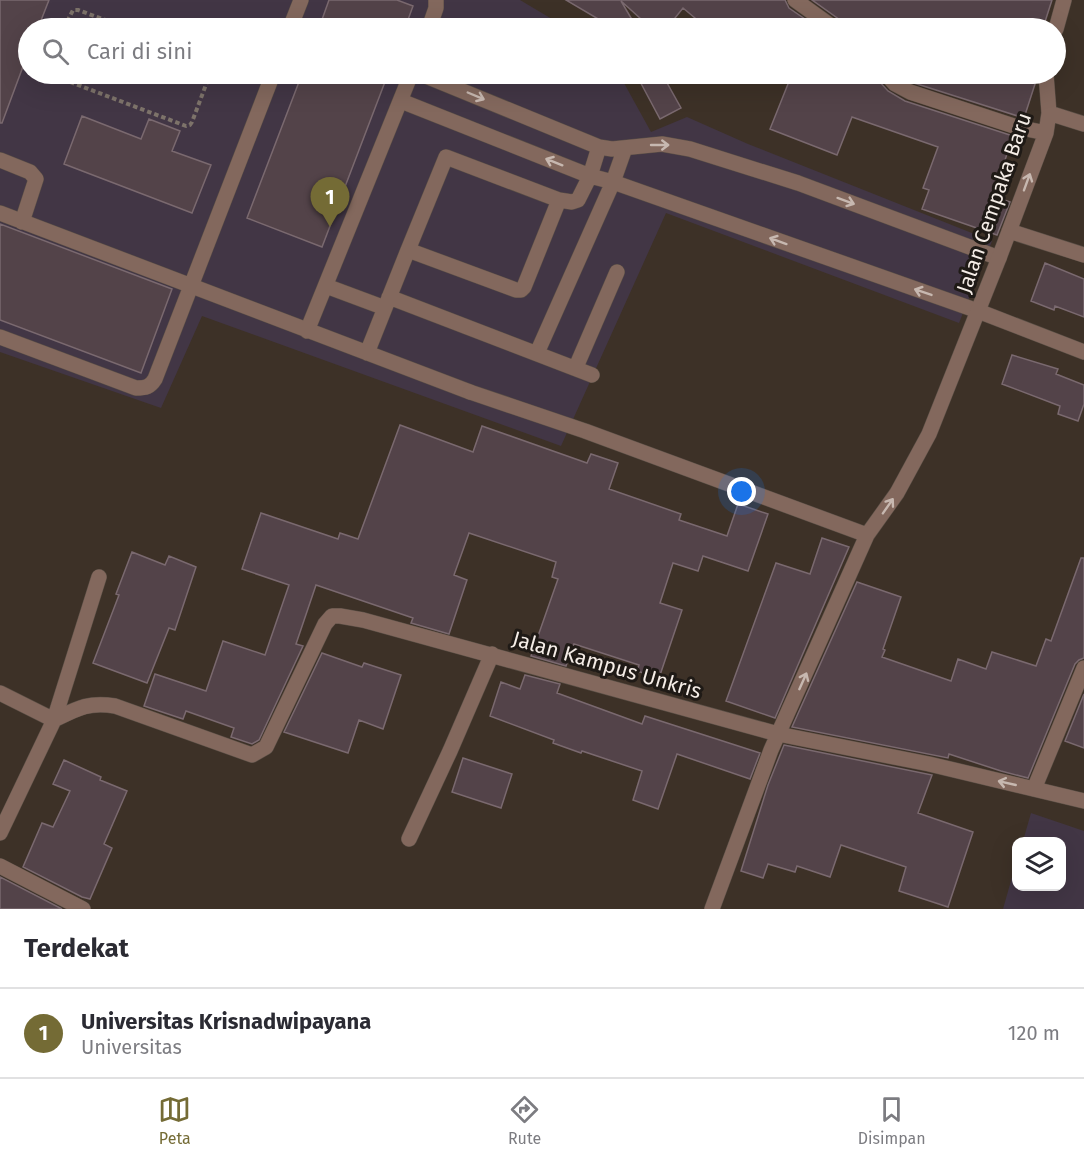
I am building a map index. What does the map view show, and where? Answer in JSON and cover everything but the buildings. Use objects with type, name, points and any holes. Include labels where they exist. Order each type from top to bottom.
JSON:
[{"type":"street","points":[[294,18],[301,0]]},
{"type":"street","points":[[432,18],[436,0]]},
{"type":"street","points":[[795,0],[820,18]]},
{"type":"street","points":[[1059,18],[1064,0]]},
{"type":"street","points":[[0,337],[136,388],[146,388],[155,379],[269,84]]},
{"type":"street","points":[[307,332],[407,84]]},
{"type":"street","points":[[446,84],[599,147],[625,148],[662,144],[690,148],[798,183],[999,258]]},
{"type":"street","points":[[896,84],[910,92],[1017,127],[1046,133]]},
{"type":"street","name":"Jalan Cempaka Baru","points":[[978,311],[1046,133],[1049,113],[1047,84]]},
{"type":"street","points":[[401,101],[590,176],[614,182],[978,311],[1084,352]]},
{"type":"street","points":[[1049,113],[1084,124]]},
{"type":"street","points":[[367,353],[446,157],[559,200],[572,202],[578,200],[590,176],[599,147]]},
{"type":"street","points":[[537,353],[614,182],[625,148]]},
{"type":"street","points":[[0,160],[30,172],[36,179],[22,222]]},
{"type":"street","points":[[408,250],[521,290],[559,200]]},
{"type":"street","points":[[0,213],[307,332],[867,535]]},
{"type":"street","points":[[1009,231],[1084,255]]},
{"type":"street","points":[[576,367],[617,272]]},
{"type":"street","points":[[326,286],[387,302],[537,353],[592,375]]},
{"type":"street","points":[[712,909],[778,734],[867,535],[897,493],[928,434],[978,311]]},
{"type":"street","points":[[0,833],[54,720],[99,577]]},
{"type":"street","name":"Jalan Kampus Unkris","points":[[54,720],[78,708],[97,703],[115,706],[252,755],[266,747],[325,624],[332,616],[340,616],[492,654],[778,734],[929,764],[1084,801]]},
{"type":"street","points":[[409,839],[492,654]]},
{"type":"street","points":[[1034,789],[1084,668]]},
{"type":"street","points":[[0,693],[54,720]]},
{"type":"street","points":[[0,866],[83,909]]},
{"type":"path","points":[[69,18],[73,10],[100,18]]},
{"type":"path","points":[[73,84],[186,126],[192,122],[206,84]]},
{"type":"shaded area","points":[[0,0],[520,0],[550,18],[18,18],[18,84],[625,84],[651,132],[687,117],[748,144],[992,241],[959,323],[666,213],[561,446],[202,316],[161,408],[0,352]]},
{"type":"shaded area","points":[[1031,813],[1084,831],[1084,909],[1003,909],[1012,877],[1012,891],[1066,891],[1066,837],[1024,837]]},
{"type":"place","name":"Universitas Krisnadwipayana","points":[[330,227]]}]
